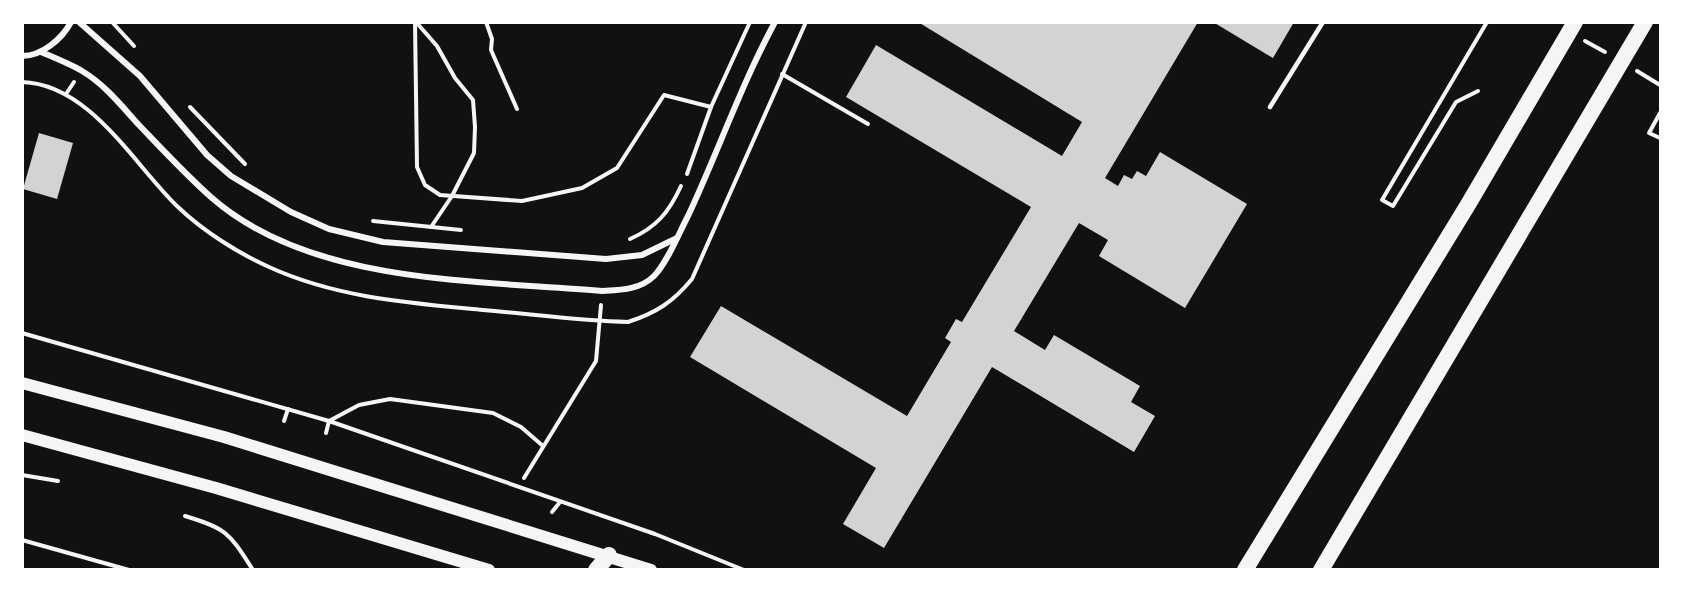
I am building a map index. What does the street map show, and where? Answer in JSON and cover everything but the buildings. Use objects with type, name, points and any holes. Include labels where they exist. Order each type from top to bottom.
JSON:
[{"type":"highway","points":[[1245,570],[1469,203],[1575,22]]},
{"type":"highway","points":[[1321,570],[1645,22]]},
{"type":"highway","points":[[596,570],[609,562]]},
{"type":"main road","points":[[22,383],[224,437],[609,562],[651,570]]},
{"type":"main road","points":[[22,435],[216,488],[489,570]]},
{"type":"street","points":[[22,57],[41,52],[64,34],[71,22]]},
{"type":"street","points":[[79,22],[140,76],[207,155],[231,176],[291,212],[329,229],[383,242],[606,259],[642,255],[677,237]]},
{"type":"street","points":[[41,52],[83,71],[104,87],[213,199],[244,220],[294,247],[342,264],[394,273],[602,291],[631,289],[654,276],[677,237],[761,46],[775,22]]},
{"type":"lane","points":[[1270,107],[1323,22]]},
{"type":"path","points":[[112,22],[140,52]]},
{"type":"path","points":[[416,22],[437,46],[455,78],[473,100],[474,153],[452,196],[431,227]]},
{"type":"path","points":[[416,22],[417,167],[425,185],[440,195],[522,201],[582,188],[617,168],[664,95],[711,107]]},
{"type":"path","points":[[486,22],[492,39],[491,50],[517,109]]},
{"type":"path","points":[[629,240],[655,226],[669,211],[686,178],[711,107],[750,22]]},
{"type":"path","points":[[22,82],[35,82],[66,94],[107,127],[178,207],[215,235],[268,267],[323,287],[381,300],[628,322],[654,314],[676,299],[692,279],[806,22]]},
{"type":"path","points":[[1478,91],[1456,102],[1393,206],[1382,200],[1487,22]]},
{"type":"path","points":[[782,74],[868,124]]},
{"type":"path","points":[[188,104],[252,170]]},
{"type":"path","points":[[1660,113],[1650,133],[1660,138]]},
{"type":"path","points":[[362,220],[466,230]]},
{"type":"path","points":[[524,478],[596,361],[602,291]]},
{"type":"path","points":[[22,333],[329,421],[425,452],[475,473],[655,534],[744,570]]},
{"type":"path","points":[[326,433],[329,421],[359,405],[390,399],[493,413],[521,427],[543,447]]},
{"type":"path","points":[[284,421],[288,409]]},
{"type":"path","points":[[22,475],[58,481]]},
{"type":"path","points":[[552,512],[560,502]]},
{"type":"path","points":[[185,516],[220,526],[236,543],[253,570]]},
{"type":"path","points":[[22,540],[129,570]]}]
